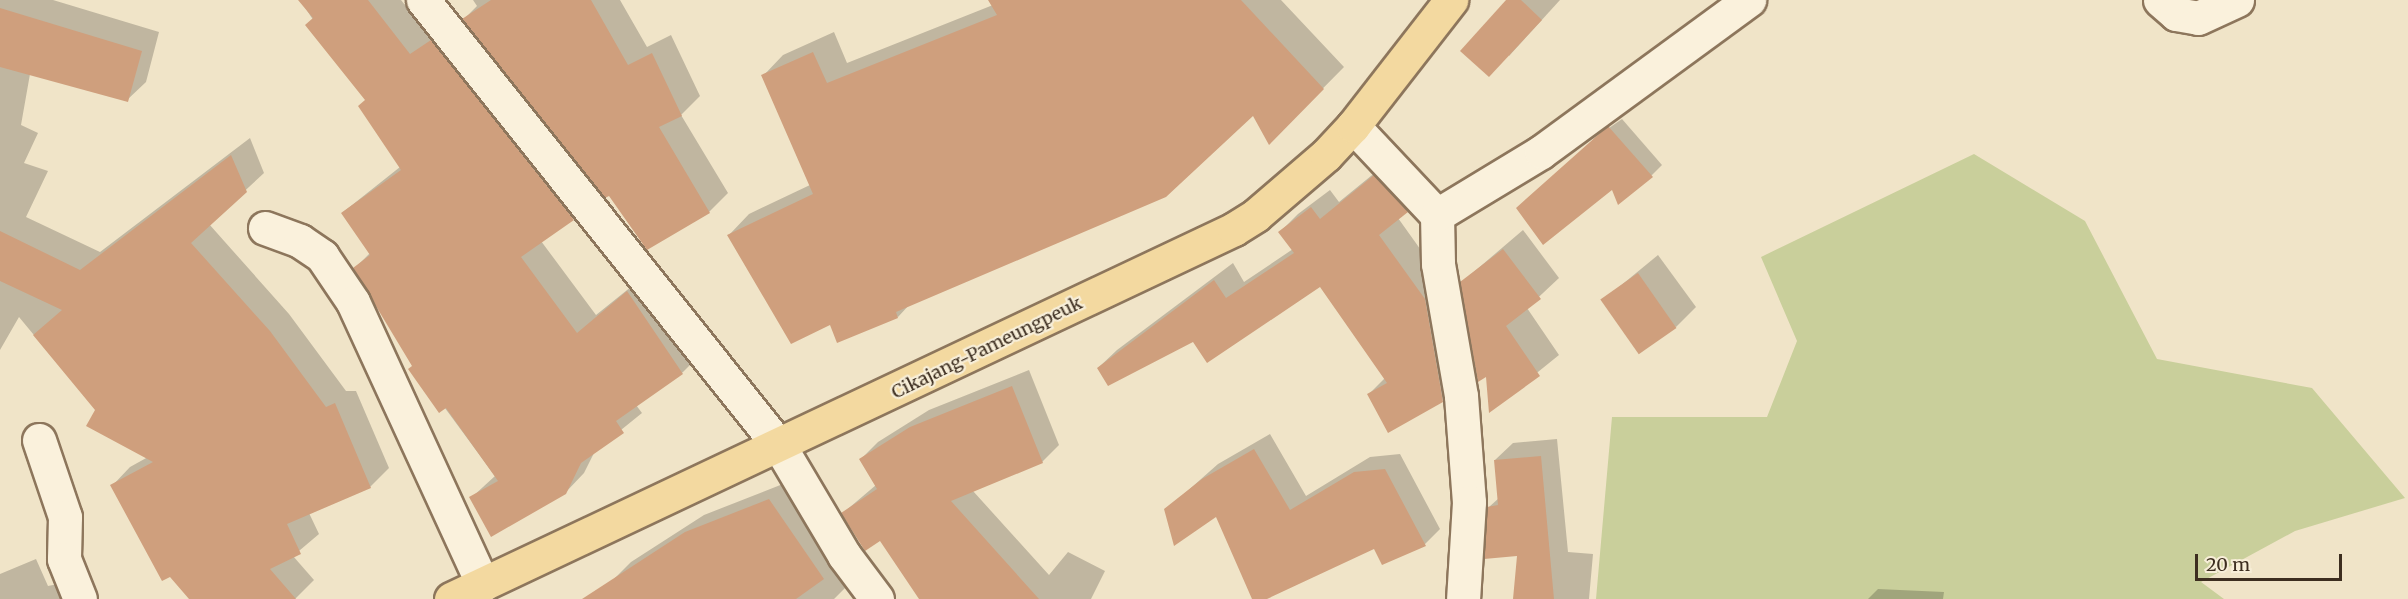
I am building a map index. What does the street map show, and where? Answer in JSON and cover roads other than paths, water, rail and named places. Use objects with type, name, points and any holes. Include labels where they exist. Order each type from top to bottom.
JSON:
[{"type":"main road","name":"Cikajang-Pameungpeuk","points":[[451,599],[780,447],[1234,229],[1279,196],[1353,126],[1451,0]]},
{"type":"street","points":[[423,0],[780,447],[844,555],[877,599]]},
{"type":"street","points":[[1437,215],[1540,152],[1749,0]]},
{"type":"street","points":[[2160,0],[2176,14],[2199,18],[2237,0]]},
{"type":"street","points":[[1353,126],[1437,215],[1438,264],[1461,396],[1469,502],[1463,599]]},
{"type":"street","points":[[265,228],[300,241],[322,256],[353,302],[483,584]]},
{"type":"street","points":[[39,440],[65,517],[64,559],[80,599]]}]
